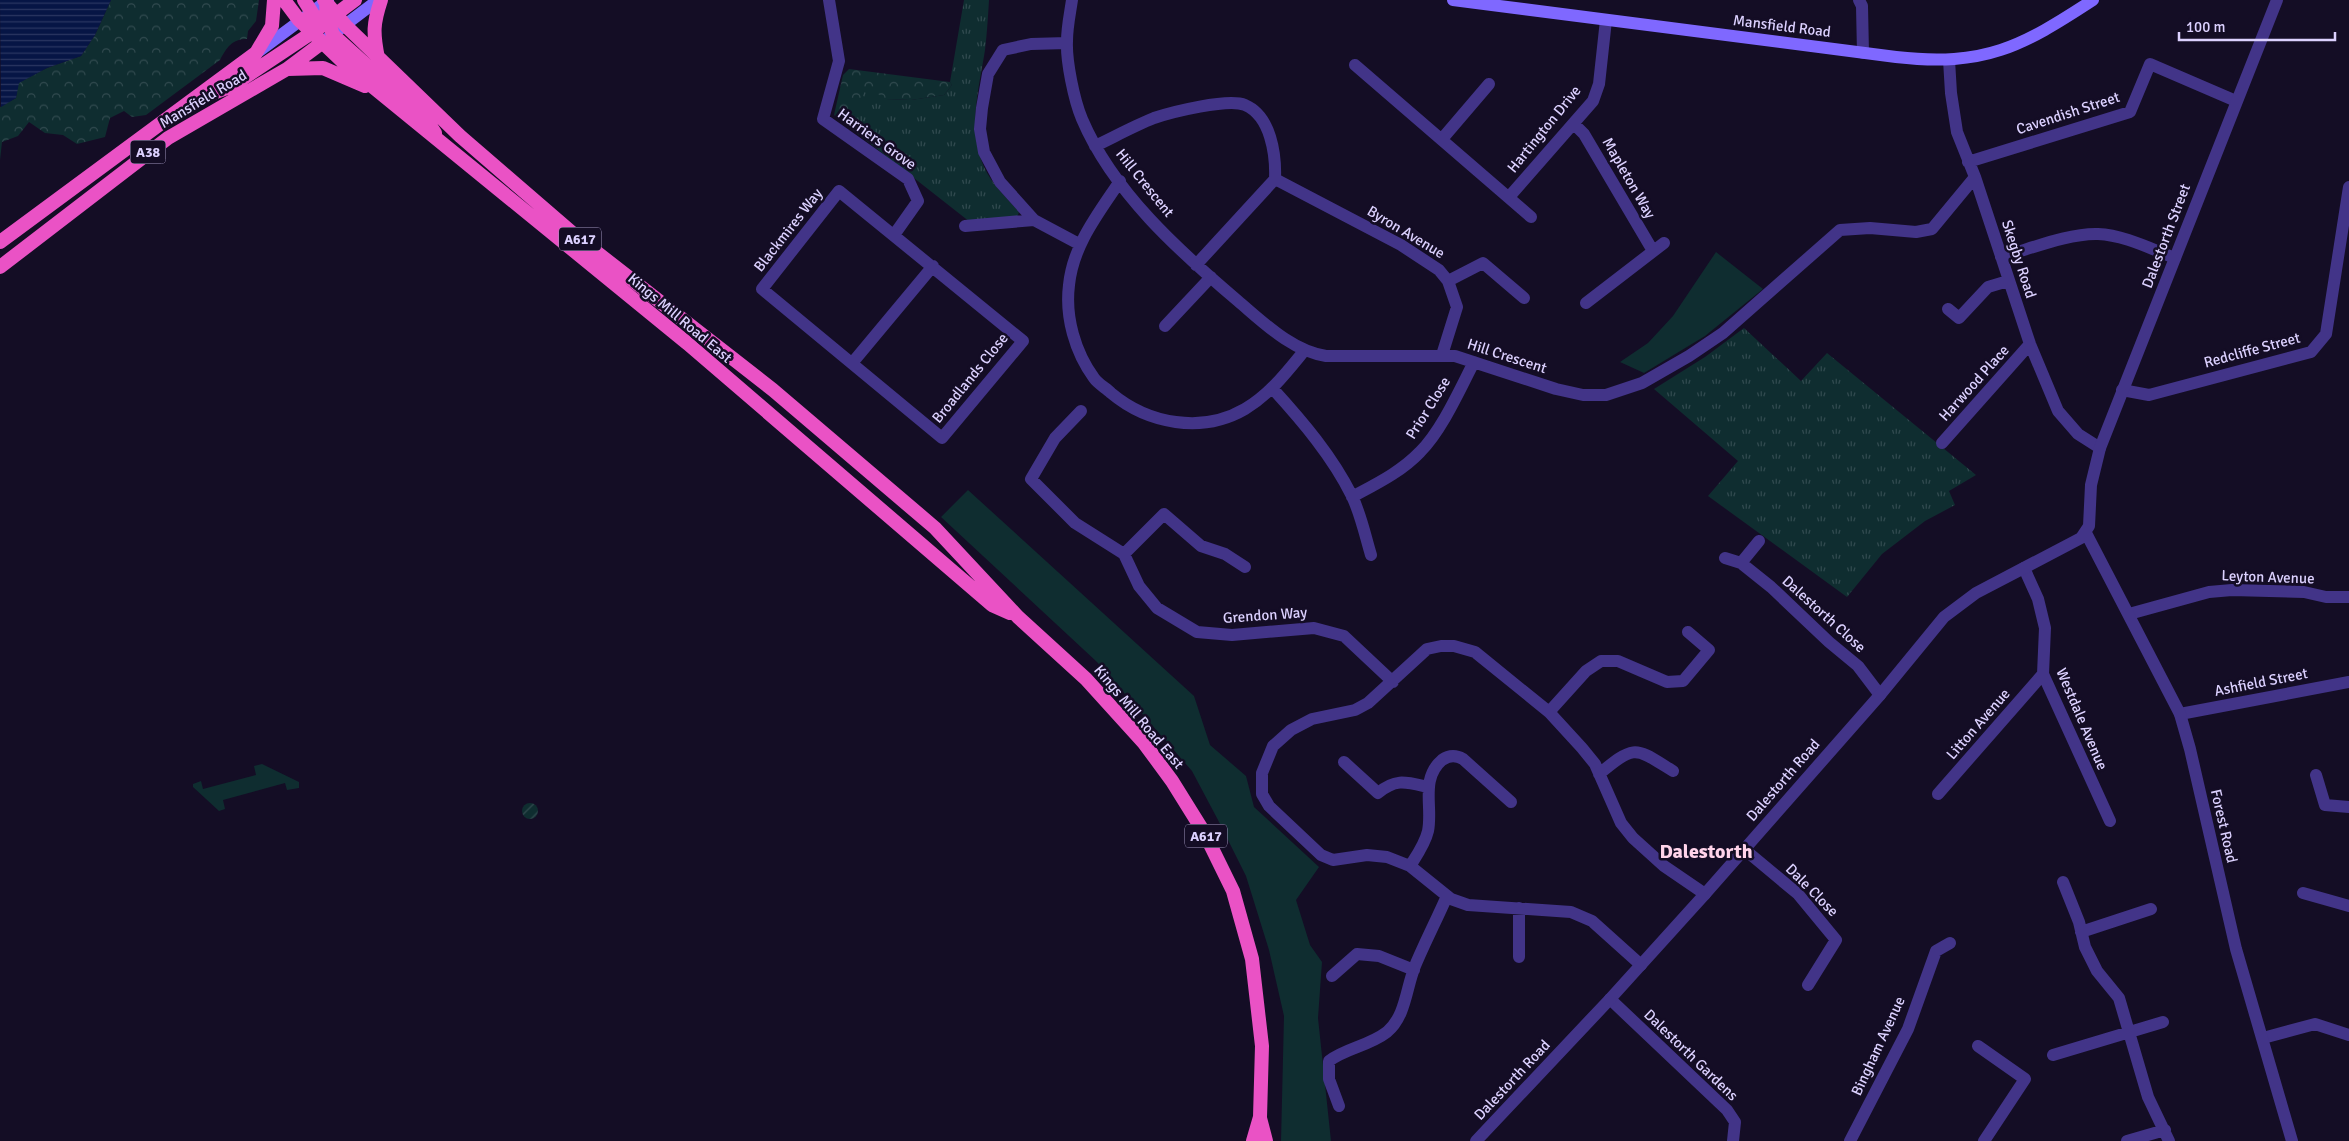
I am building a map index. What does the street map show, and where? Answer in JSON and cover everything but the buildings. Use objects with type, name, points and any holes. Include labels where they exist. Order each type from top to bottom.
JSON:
[{"type":"highway","points":[[256,53],[272,26],[274,0]]},
{"type":"highway","name":"A617","points":[[284,0],[299,20],[346,26]]},
{"type":"highway","points":[[190,102],[230,87],[354,0]]},
{"type":"highway","points":[[378,58],[373,31],[380,0]]},
{"type":"highway","name":"A617","points":[[321,22],[326,1]]},
{"type":"highway","points":[[321,22],[426,118],[443,146]]},
{"type":"highway","name":"Mansfield Road","points":[[0,267],[168,138],[287,69],[321,22]]},
{"type":"highway","name":"Kings Mill Road East","points":[[321,22],[345,64],[443,146],[687,343],[992,605],[1018,617]]},
{"type":"highway","name":"Kings Mill Road East","points":[[346,26],[460,136],[577,237],[773,390],[935,528],[1018,617],[1086,679],[1144,743],[1172,781],[1205,834],[1229,883],[1252,959],[1262,1046],[1260,1117],[1253,1141]]},
{"type":"highway","name":"Mansfield Road","points":[[0,242],[256,53]]},
{"type":"highway","points":[[287,69],[323,68],[380,92]]},
{"type":"highway","name":"Kings Mill Road East","points":[[1260,1117],[1266,1141]]},
{"type":"main road","points":[[346,26],[380,0]]},
{"type":"main road","name":"Mansfield Road","points":[[1454,0],[1910,59],[1950,60],[1989,55],[2016,45],[2042,33],[2094,0]]},
{"type":"main road","name":"Mansfield Road","points":[[256,53],[299,20]]},
{"type":"street","name":"Harriers Grove","points":[[830,0],[839,61],[823,119],[908,179],[918,201],[894,236]]},
{"type":"street","name":"Hill Crescent","points":[[1072,0],[1066,43],[1081,116],[1095,146],[1120,181],[1156,224],[1196,264],[1264,322],[1304,351],[1326,356],[1455,356],[1556,389],[1583,395],[1606,395],[1628,389],[1689,356],[1723,333],[1840,230],[1870,228],[1916,232],[1932,229],[1975,177]]},
{"type":"street","points":[[1859,0],[1862,6],[1863,53]]},
{"type":"street","name":"Dalestorth Street","points":[[2086,533],[2091,517],[2091,485],[2100,448],[2277,0]]},
{"type":"street","name":"Hartington Drive","points":[[1509,197],[1593,100],[1599,84],[1606,20]]},
{"type":"street","points":[[1066,43],[1031,44],[1003,50],[988,74],[980,129],[984,152],[1000,182],[1034,220],[1079,244]]},
{"type":"street","name":"Skegby Road","points":[[1950,60],[1951,92],[1957,132],[1975,177],[2030,344],[2058,410],[2078,434],[2100,448]]},
{"type":"street","name":"Cavendish Street","points":[[1968,162],[2130,112],[2150,64],[2236,101]]},
{"type":"street","points":[[1355,66],[1531,217]]},
{"type":"street","points":[[1442,139],[1489,84]]},
{"type":"street","points":[[1095,146],[1154,118],[1228,103],[1244,104],[1255,112],[1268,132],[1274,146],[1275,179],[1196,264]]},
{"type":"street","name":"Mapleton Way","points":[[1574,124],[1584,134],[1653,251]]},
{"type":"street","name":"Byron Avenue","points":[[1275,179],[1400,245],[1439,270],[1448,281],[1457,308],[1442,355]]},
{"type":"street","points":[[1120,181],[1079,244],[1069,285],[1069,316],[1078,351],[1095,379],[1121,402],[1146,416],[1174,423],[1209,422],[1244,410],[1273,389],[1304,351]]},
{"type":"street","name":"Redcliffe Street","points":[[2122,390],[2149,395],[2310,352],[2326,334],[2349,187]]},
{"type":"street","name":"Broadlands Close","points":[[762,288],[942,438],[1023,341],[839,191]]},
{"type":"street","name":"Blackmires Way","points":[[762,288],[839,191]]},
{"type":"street","points":[[965,226],[1034,220]]},
{"type":"street","points":[[2001,257],[2078,236],[2098,234],[2117,237],[2175,258]]},
{"type":"street","points":[[1586,303],[1664,243]]},
{"type":"street","points":[[1448,281],[1483,263],[1524,298]]},
{"type":"street","points":[[852,362],[933,266]]},
{"type":"street","points":[[1165,326],[1211,277]]},
{"type":"street","points":[[1948,308],[1959,318],[1988,287],[2008,281]]},
{"type":"street","name":"Harwood Place","points":[[1942,443],[2030,344]]},
{"type":"street","name":"Prior Close","points":[[1352,497],[1389,478],[1421,452],[1450,410],[1474,362]]},
{"type":"street","points":[[1273,389],[1311,431],[1352,497],[1371,555]]},
{"type":"street","points":[[1081,411],[1056,438],[1031,479],[1074,523],[1124,554],[1164,514],[1200,546],[1226,554],[1245,567]]},
{"type":"street","name":"Dalestorth Road","points":[[1476,1141],[1610,999],[1705,894],[1880,695],[1944,617],[1976,592],[2059,552],[2086,533]]},
{"type":"street","name":"Forest Road","points":[[2086,533],[2180,714],[2190,749],[2236,949],[2292,1141]]},
{"type":"street","points":[[1741,563],[1759,541]]},
{"type":"street","name":"Grendon Way","points":[[1124,554],[1138,586],[1157,608],[1197,632],[1232,636],[1290,628],[1325,629],[1344,636],[1393,682]]},
{"type":"street","name":"Dalestorth Close","points":[[1724,558],[1741,563],[1858,666],[1880,695]]},
{"type":"street","name":"Westdale Avenue","points":[[2024,568],[2038,599],[2045,628],[2043,674],[2110,821]]},
{"type":"street","name":"Leyton Avenue","points":[[2129,614],[2208,592],[2232,590],[2304,592],[2326,597],[2349,597]]},
{"type":"street","points":[[1550,712],[1586,671],[1601,660],[1618,661],[1667,682],[1683,680],[1709,650],[1688,632]]},
{"type":"street","points":[[1641,965],[1592,921],[1571,912],[1468,905],[1447,896],[1410,866],[1387,857],[1367,855],[1333,860],[1321,855],[1269,806],[1262,794],[1262,773],[1273,746],[1291,730],[1312,719],[1355,710],[1368,703],[1427,649],[1454,646],[1475,652],[1550,712],[1582,748],[1599,774],[1621,823],[1633,838],[1664,866],[1705,894]]},
{"type":"street","name":"Litton Avenue","points":[[1938,794],[2043,674]]},
{"type":"street","name":"Ashfield Street","points":[[2180,714],[2349,682]]},
{"type":"street","points":[[1599,774],[1626,753],[1632,751],[1645,754],[1673,771]]},
{"type":"street","points":[[1410,866],[1424,843],[1428,832],[1428,787],[1438,764],[1446,757],[1458,756],[1511,802]]},
{"type":"street","points":[[1344,762],[1378,793],[1390,783],[1401,782],[1428,787]]},
{"type":"street","points":[[2316,775],[2326,805],[2349,806]]},
{"type":"street","name":"Dale Close","points":[[1744,848],[1798,894],[1836,940],[1808,986]]},
{"type":"street","points":[[2063,882],[2085,947],[2097,970],[2119,998],[2148,1097],[2167,1136],[2127,1141]]},
{"type":"street","points":[[2303,893],[2349,906]]},
{"type":"street","points":[[1339,1106],[1328,1078],[1329,1061],[1337,1054],[1366,1044],[1388,1031],[1400,1016],[1414,970],[1447,896]]},
{"type":"street","points":[[1519,908],[1519,957]]},
{"type":"street","points":[[2081,932],[2151,909]]},
{"type":"street","name":"Bingham Avenue","points":[[1850,1141],[1908,1029],[1936,951],[1950,943]]},
{"type":"street","points":[[1332,976],[1357,954],[1379,956],[1414,970]]},
{"type":"street","name":"Dalestorth Gardens","points":[[1610,999],[1727,1110],[1735,1122],[1734,1141]]},
{"type":"street","points":[[2053,1055],[2163,1022]]},
{"type":"street","points":[[2263,1038],[2316,1024],[2349,1035]]},
{"type":"street","points":[[1978,1046],[2025,1079],[1984,1141]]},
{"type":"green space","points":[[111,0],[259,0],[256,21],[248,31],[247,39],[237,40],[230,45],[220,60],[146,115],[132,117],[124,111],[110,118],[105,137],[77,144],[63,135],[45,133],[29,122],[18,136],[2,142],[0,160],[0,107],[16,98],[18,83],[47,68],[81,56],[95,35]]},
{"type":"green space","points":[[964,0],[989,0],[985,50],[976,109],[976,138],[979,153],[987,174],[1019,212],[1017,218],[970,222],[849,127],[867,87],[886,99],[911,100],[944,95],[952,85],[950,82]]},
{"type":"green space","points":[[849,69],[950,82],[952,85],[944,95],[911,100],[886,99],[855,114],[849,127],[834,115],[843,75]]},
{"type":"green space","points":[[1716,252],[1763,289],[1705,336],[1644,373],[1620,362],[1648,343],[1673,316]]},
{"type":"green space","points":[[1744,328],[1801,381],[1827,353],[1976,475],[1949,491],[1955,505],[1925,521],[1882,554],[1847,597],[1708,496],[1738,461],[1654,389],[1705,357]]},
{"type":"green space","points":[[968,490],[1194,696],[1210,745],[1246,776],[1254,807],[1319,867],[1296,900],[1310,945],[1322,962],[1318,1018],[1331,1141],[1281,1141],[1284,1016],[1269,950],[1246,876],[1192,771],[1097,662],[941,517]]},
{"type":"green space","points":[[262,764],[299,782],[299,788],[287,790],[285,783],[223,800],[225,809],[219,811],[193,787],[193,784],[201,781],[203,789],[256,775],[254,766]]},
{"type":"green space","points":[[530,803],[538,811],[530,819],[522,811]]},
{"type":"shaded area","points":[[0,0],[111,0],[95,35],[81,56],[47,68],[19,83],[16,98],[1,107]]},
{"type":"district","name":"Dalestorth","points":[[1706,851]]}]
